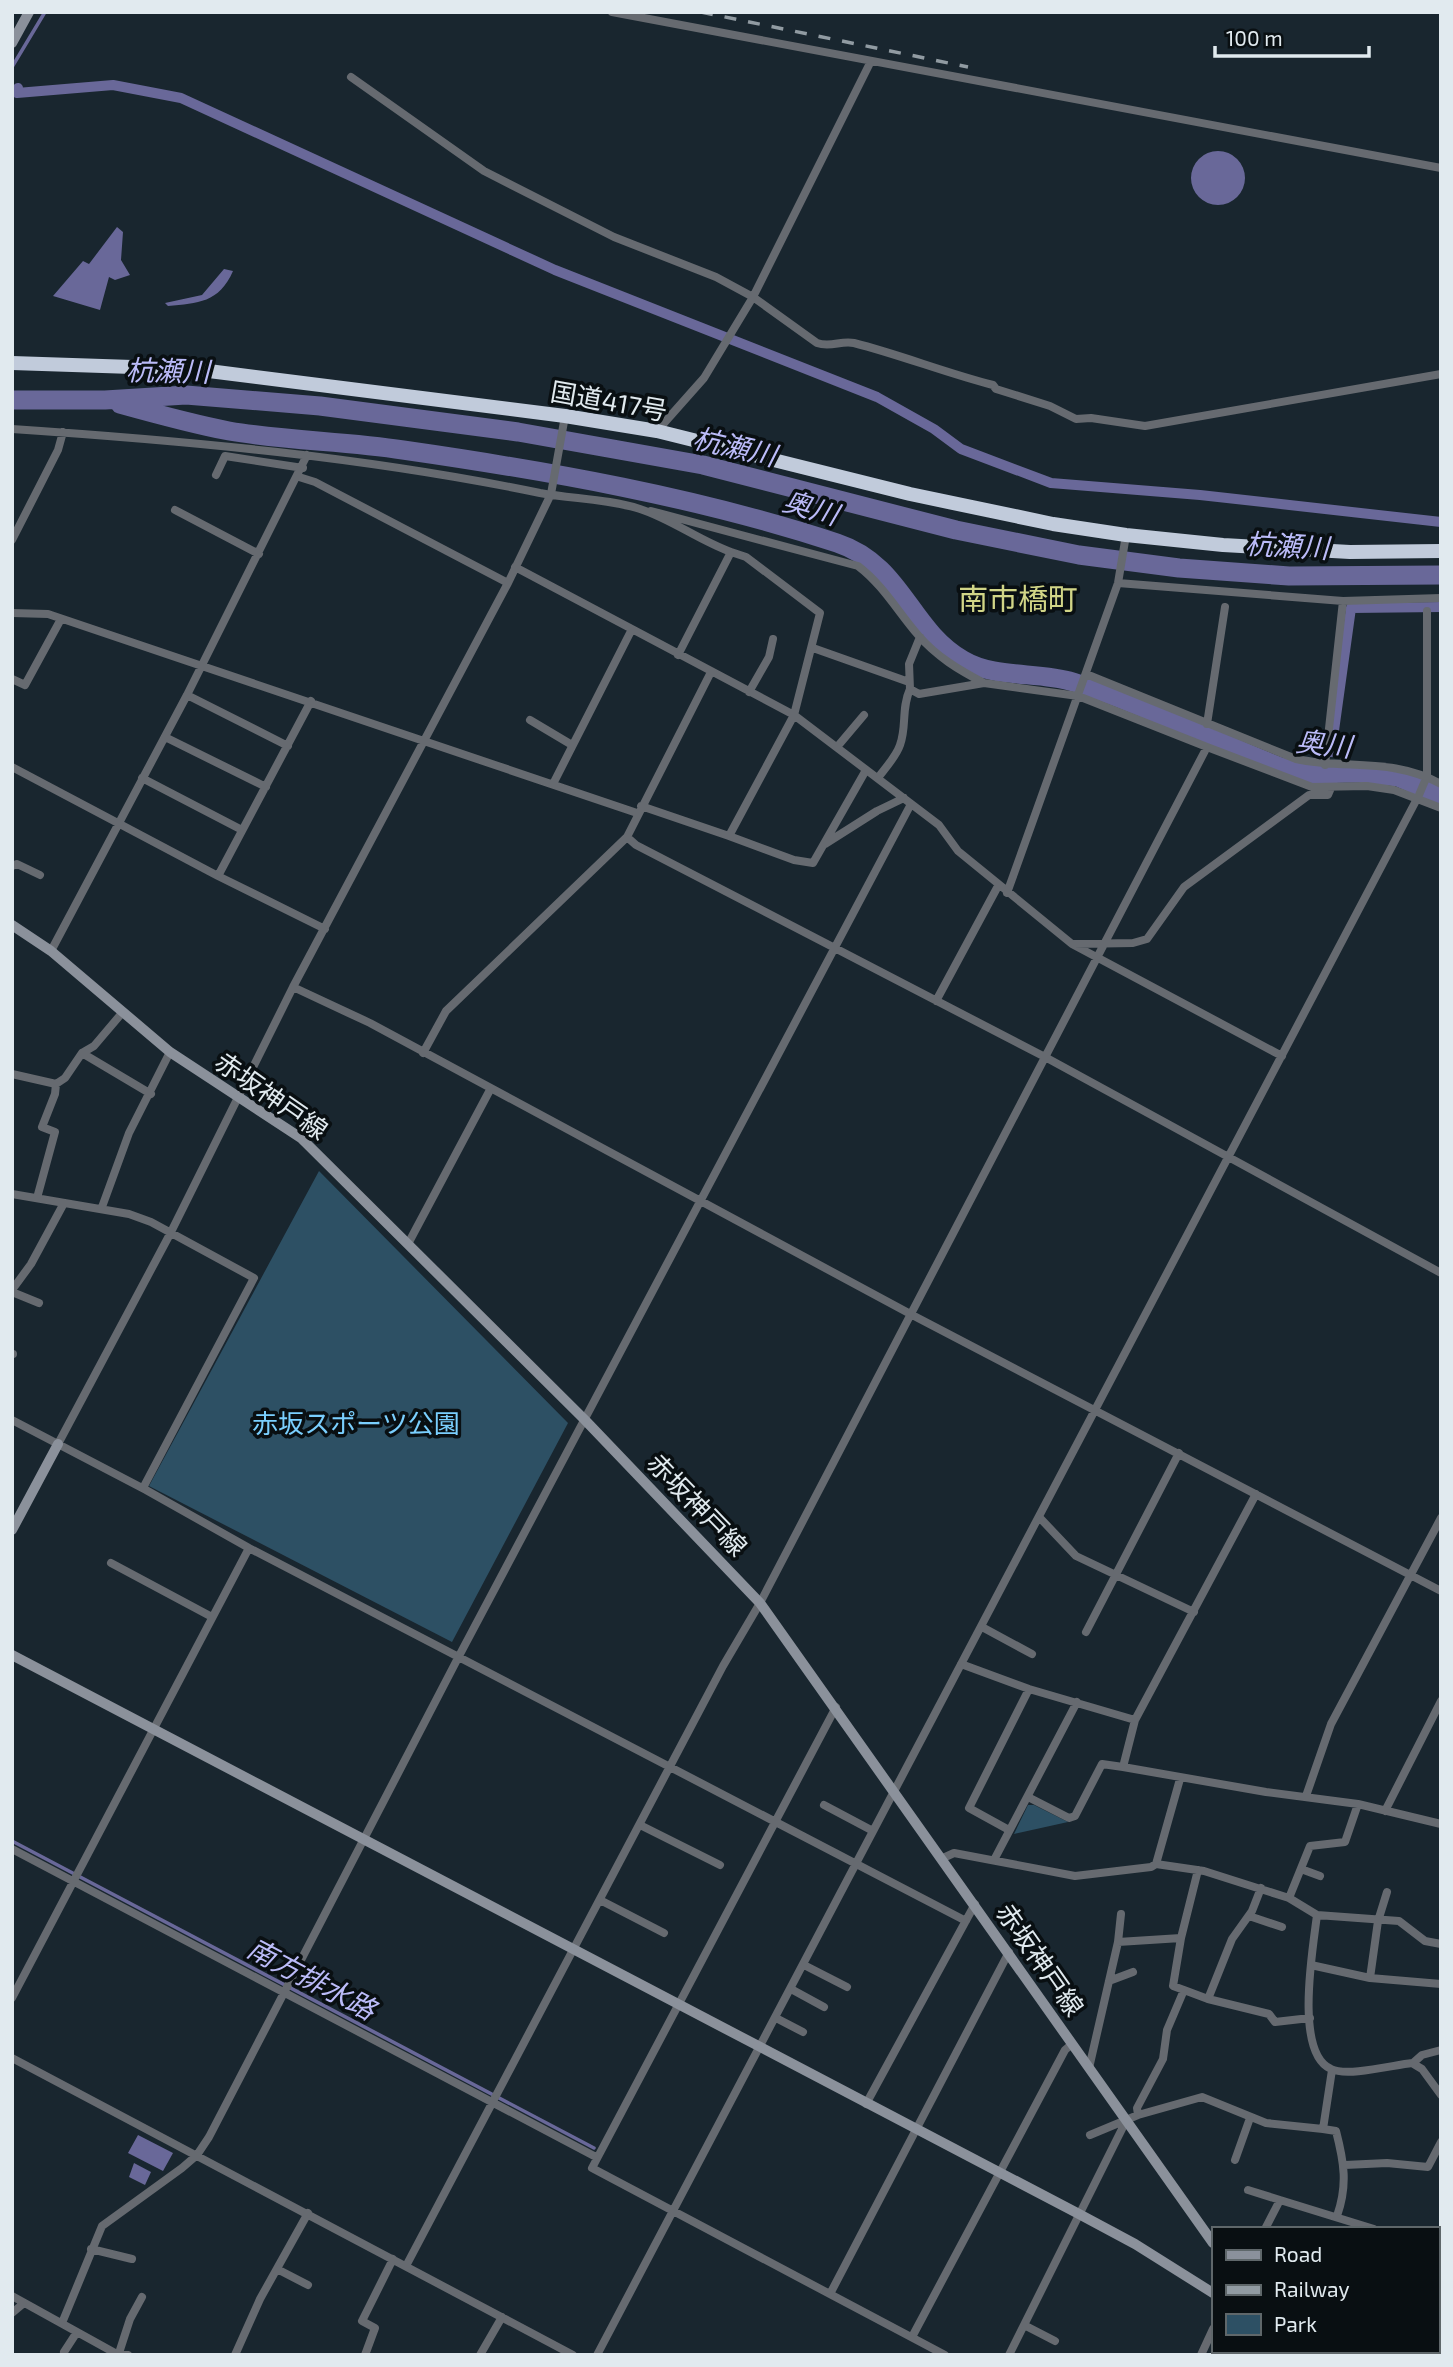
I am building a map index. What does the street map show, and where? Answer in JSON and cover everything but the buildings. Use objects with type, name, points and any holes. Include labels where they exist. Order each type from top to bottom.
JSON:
[{"type":"highway","name":"国道417号","points":[[12,363],[193,369],[657,432],[911,494],[1125,537],[1350,552],[1441,551]]},
{"type":"main road","points":[[12,43],[17,23],[29,12]]},
{"type":"main road","name":"赤坂神戸線","points":[[12,925],[51,951],[170,1052],[301,1138],[409,1242],[584,1419],[760,1603],[1212,2242]]},
{"type":"main road","points":[[12,1530],[58,1444]]},
{"type":"main road","points":[[12,1655],[1079,2214],[1135,2244],[1212,2292]]},
{"type":"street","points":[[612,12],[1441,168]]},
{"type":"street","points":[[657,432],[704,378],[753,297],[872,61]]},
{"type":"street","points":[[351,77],[484,171],[614,237],[716,277],[753,297],[828,347],[850,342],[993,385],[996,389],[1049,406],[1076,419],[1144,426],[1441,374]]},
{"type":"street","points":[[58,1444],[170,1234],[293,987],[508,583],[551,494],[564,420]]},
{"type":"street","points":[[12,429],[307,455],[495,481],[551,494],[641,509],[858,566],[876,579],[920,637],[954,668],[984,683]]},
{"type":"street","points":[[12,540],[58,450],[63,432]]},
{"type":"street","points":[[51,951],[187,695],[299,477],[307,455]]},
{"type":"street","points":[[216,475],[225,456],[303,468]]},
{"type":"street","points":[[299,477],[315,482],[508,583]]},
{"type":"street","points":[[641,509],[746,557],[820,613],[794,715],[729,836]]},
{"type":"street","points":[[175,510],[259,554]]},
{"type":"street","points":[[1007,894],[1119,581],[1125,537]]},
{"type":"street","points":[[678,655],[731,552]]},
{"type":"street","points":[[515,567],[631,631],[794,715],[939,825],[958,851],[1007,894],[1072,944],[1282,1056]]},
{"type":"street","points":[[1119,581],[1343,601],[1441,598]]},
{"type":"street","points":[[1325,765],[1343,601]]},
{"type":"street","points":[[1207,724],[1225,607]]},
{"type":"street","points":[[597,2355],[1418,797],[1427,776],[1427,611]]},
{"type":"street","points":[[12,613],[48,614],[553,784],[729,836],[794,860],[813,863],[866,769]]},
{"type":"street","points":[[12,679],[25,685],[61,619]]},
{"type":"street","points":[[553,784],[631,631]]},
{"type":"street","points":[[878,778],[900,747],[904,726],[903,705],[909,686],[909,664],[920,637]]},
{"type":"street","points":[[749,692],[769,657],[773,639]]},
{"type":"street","points":[[813,648],[909,686],[919,694],[984,683],[1079,694],[1312,787],[1367,786],[1418,797],[1441,808]]},
{"type":"street","points":[[424,1053],[446,1011],[627,837],[711,672]]},
{"type":"street","points":[[1086,674],[1296,759],[1325,765],[1367,763],[1401,768],[1427,776],[1441,784]]},
{"type":"street","points":[[187,695],[288,746]]},
{"type":"street","points":[[218,876],[311,701]]},
{"type":"street","points":[[837,747],[864,715]]},
{"type":"street","points":[[530,720],[572,745]]},
{"type":"street","points":[[165,737],[266,788]]},
{"type":"street","points":[[407,2266],[760,1603],[1208,747]]},
{"type":"street","points":[[12,767],[218,876],[326,929]]},
{"type":"street","points":[[142,778],[242,830]]},
{"type":"street","points":[[1072,944],[1133,943],[1147,939],[1184,887],[1309,795],[1328,795],[1331,788]]},
{"type":"street","points":[[823,846],[877,811],[908,801]]},
{"type":"street","points":[[62,2323],[102,2225],[197,2155],[908,801]]},
{"type":"street","points":[[627,837],[636,845],[1045,1057],[1441,1273]]},
{"type":"street","points":[[12,866],[17,864],[40,875]]},
{"type":"street","points":[[936,1001],[998,886]]},
{"type":"street","points":[[293,987],[491,1088],[1441,1591]]},
{"type":"street","points":[[12,1074],[56,1084],[65,1078],[82,1053],[94,1046],[122,1013]]},
{"type":"street","points":[[102,1207],[130,1133],[170,1052]]},
{"type":"street","points":[[82,1053],[151,1094]]},
{"type":"street","points":[[37,1198],[55,1132],[42,1127],[55,1094],[56,1084]]},
{"type":"street","points":[[409,1242],[491,1088]]},
{"type":"street","points":[[12,1194],[102,1207],[151,1222],[254,1278],[143,1488]]},
{"type":"street","points":[[39,1303],[12,1291],[31,1264],[64,1203]]},
{"type":"street","points":[[12,1420],[143,1488],[249,1548],[966,1921]]},
{"type":"street","points":[[1086,1632],[1179,1453]]},
{"type":"street","points":[[1123,1767],[1135,1720],[1256,1494]]},
{"type":"street","points":[[1040,1518],[1076,1556],[1194,1612]]},
{"type":"street","points":[[1306,1796],[1331,1724],[1441,1518]]},
{"type":"street","points":[[12,1998],[249,1548]]},
{"type":"street","points":[[111,1563],[212,1617]]},
{"type":"street","points":[[982,1627],[1032,1654]]},
{"type":"street","points":[[961,1664],[1029,1689],[1135,1720]]},
{"type":"street","points":[[1009,1830],[969,1808],[1029,1689]]},
{"type":"street","points":[[1385,1811],[1441,1701]]},
{"type":"street","points":[[994,1860],[1076,1702]]},
{"type":"street","points":[[836,1707],[592,2168],[945,2355]]},
{"type":"street","points":[[1028,1797],[1069,1818],[1075,1816],[1102,1765],[1180,1779],[1359,1804],[1441,1824]]},
{"type":"street","points":[[1156,1864],[1180,1779]]},
{"type":"street","points":[[1289,1898],[1310,1846],[1345,1842],[1359,1804]]},
{"type":"street","points":[[824,1805],[873,1831]]},
{"type":"street","points":[[640,1825],[720,1865]]},
{"type":"street","points":[[12,1849],[596,2157]]},
{"type":"street","points":[[943,1858],[954,1853],[1075,1876],[1156,1864],[1198,1870],[1289,1898],[1317,1915],[1399,1922],[1425,1941],[1441,1944]]},
{"type":"street","points":[[1301,1868],[1321,1876]]},
{"type":"street","points":[[1198,1870],[1181,1938],[1173,1986],[1208,1999],[1269,2014],[1275,2022],[1310,2018]]},
{"type":"street","points":[[1208,1999],[1232,1940],[1249,1916],[1261,1888]]},
{"type":"street","points":[[1370,1978],[1378,1921],[1387,1892]]},
{"type":"street","points":[[600,1900],[664,1933]]},
{"type":"street","points":[[866,2104],[975,1904]]},
{"type":"street","points":[[1089,2069],[1118,1942],[1121,1914]]},
{"type":"street","points":[[1317,1915],[1311,1965],[1310,2018],[1314,2052],[1321,2062],[1332,2070],[1345,2072],[1413,2063],[1422,2055],[1441,2050]]},
{"type":"street","points":[[1249,1916],[1282,1927]]},
{"type":"street","points":[[1118,1942],[1181,1938]]},
{"type":"street","points":[[830,2294],[1009,1952]]},
{"type":"street","points":[[803,1965],[847,1987]]},
{"type":"street","points":[[1311,1965],[1370,1978],[1441,1984]]},
{"type":"street","points":[[1109,1981],[1133,1972]]},
{"type":"street","points":[[791,1989],[824,2007]]},
{"type":"street","points":[[1138,2115],[1137,2108],[1163,2059],[1167,2030],[1184,1990]]},
{"type":"street","points":[[776,2018],[803,2032]]},
{"type":"street","points":[[912,2337],[1065,2050],[1072,2044]]},
{"type":"street","points":[[12,2057],[573,2355]]},
{"type":"street","points":[[1413,2063],[1422,2069],[1441,2095]]},
{"type":"street","points":[[1323,2129],[1332,2070]]},
{"type":"street","points":[[1090,2136],[1138,2115],[1202,2096],[1266,2123],[1336,2131],[1345,2165],[1344,2195],[1337,2216]]},
{"type":"street","points":[[1235,2161],[1250,2118]]},
{"type":"street","points":[[1009,2355],[1126,2121]]},
{"type":"street","points":[[1345,2165],[1387,2163],[1428,2167],[1441,2141]]},
{"type":"street","points":[[1248,2190],[1368,2227]]},
{"type":"street","points":[[1266,2227],[1280,2200]]},
{"type":"street","points":[[235,2355],[276,2269],[309,2213]]},
{"type":"street","points":[[91,2249],[132,2259]]},
{"type":"street","points":[[365,2355],[375,2328],[362,2321],[393,2259]]},
{"type":"street","points":[[276,2269],[309,2284]]},
{"type":"street","points":[[12,2296],[119,2354],[130,2319],[142,2297]]},
{"type":"street","points":[[12,2313],[24,2303]]},
{"type":"street","points":[[480,2355],[502,2317]]},
{"type":"street","points":[[1024,2325],[1055,2340]]},
{"type":"street","points":[[1201,2355],[1212,2331]]},
{"type":"street","points":[[64,2352],[77,2332]]},
{"type":"green space","name":"赤坂スポーツ公園","points":[[319,1171],[568,1423],[452,1642],[149,1486]]},
{"type":"green space","points":[[1028,1805],[1034,1805],[1068,1822],[1014,1834]]},
{"type":"water","points":[[1218,151],[1237,159],[1245,178],[1237,197],[1218,205],[1199,197],[1191,178],[1199,159]]},
{"type":"water","points":[[117,227],[123,232],[121,260],[130,275],[115,280],[109,277],[100,310],[53,296],[83,261],[89,264]]},
{"type":"water","points":[[224,269],[233,271],[221,290],[214,295],[189,304],[168,306],[165,303],[202,295]]},
{"type":"water","points":[[138,2135],[173,2153],[163,2171],[128,2153]]},
{"type":"water","points":[[134,2163],[151,2172],[145,2185],[129,2177]]},
{"type":"waterway","points":[[12,67],[45,12]]},
{"type":"waterway","points":[[18,88],[17,93],[113,85],[181,98],[555,270],[877,397],[934,429],[961,449],[1051,483],[1200,495],[1441,522]]},
{"type":"waterway","name":"杭瀬川","points":[[12,400],[105,400],[186,395],[320,406],[518,432],[703,465],[956,530],[1079,555],[1179,568],[1289,576],[1441,575]]},
{"type":"waterway","name":"奥川","points":[[120,404],[229,431],[382,447],[622,487],[784,527],[837,543],[859,553],[877,566],[930,632],[945,647],[975,666],[1073,682],[1126,701],[1281,767],[1313,774],[1357,773],[1398,777],[1441,796]]},
{"type":"waterway","points":[[1331,752],[1351,608],[1441,607]]},
{"type":"waterway","name":"南方排水路","points":[[12,1841],[594,2148]]},
{"type":"railway","points":[[701,12],[968,67]]},
{"type":"district","name":"南市橋町","points":[[1018,598]]}]
